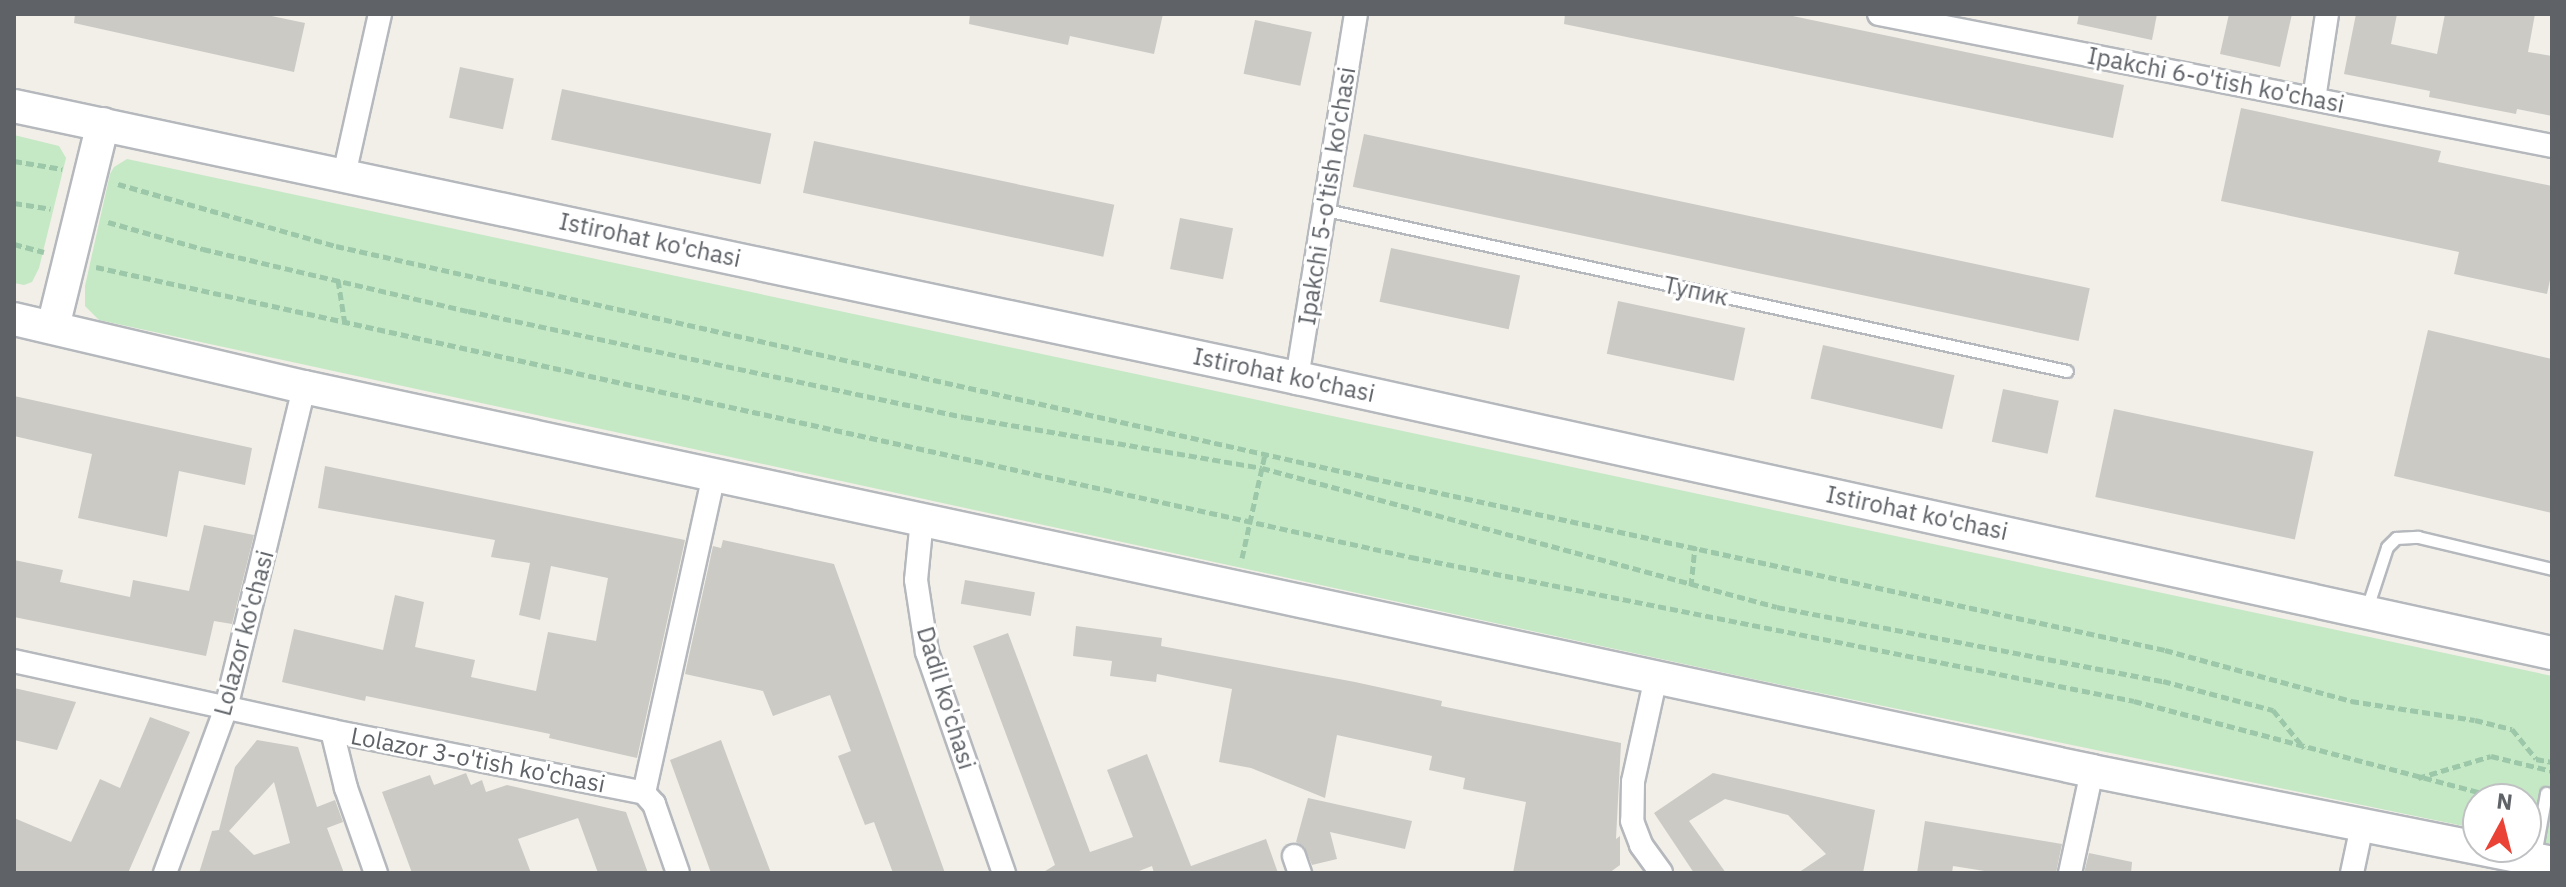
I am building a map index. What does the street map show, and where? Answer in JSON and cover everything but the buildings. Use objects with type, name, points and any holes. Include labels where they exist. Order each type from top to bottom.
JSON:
[{"type":"main road","name":"Istirohat ko'chasi","points":[[14,106],[1297,378],[2552,653]]},
{"type":"main road","points":[[53,327],[103,124]]},
{"type":"main road","points":[[14,319],[304,387],[2092,771],[2543,861]]},
{"type":"street","points":[[344,175],[380,14]]},
{"type":"street","name":"Ipakchi 5-o'tish ko'chasi","points":[[1297,378],[1356,14]]},
{"type":"street","name":"Ipakchi 6-o'tish ko'chasi","points":[[1879,14],[2552,146]]},
{"type":"street","points":[[2314,99],[2327,14]]},
{"type":"street","name":"Lolazor ko'chasi","points":[[165,873],[226,708],[304,387]]},
{"type":"street","points":[[678,873],[654,804],[644,793],[714,475]]},
{"type":"street","name":"Dadil ko'chasi","points":[[922,519],[916,580],[927,652],[1004,873]]},
{"type":"street","name":"Lolazor 3-o'tish ko'chasi","points":[[14,661],[332,731],[644,793]]},
{"type":"street","points":[[1656,677],[1633,782],[1632,821],[1641,845],[1661,873]]},
{"type":"street","points":[[332,731],[346,788],[376,873]]},
{"type":"street","points":[[2070,873],[2092,771]]},
{"type":"street","points":[[2352,873],[2362,826]]},
{"type":"lane","name":"Тупик","points":[[1326,210],[2067,371]]},
{"type":"lane","points":[[2366,612],[2387,547],[2396,538],[2418,537],[2552,569]]},
{"type":"lane","points":[[2543,861],[2546,793]]},
{"type":"path","points":[[124,186],[336,246],[1265,454],[2165,650],[2351,701],[2487,723],[2512,729],[2536,759],[2552,762]]},
{"type":"path","points":[[14,203],[81,214],[203,249],[964,417],[1262,468],[1777,607],[2163,681],[2273,710],[2304,749]]},
{"type":"path","points":[[14,244],[115,273],[1411,557],[2134,701],[2462,789]]},
{"type":"path","points":[[338,280],[345,324]]},
{"type":"path","points":[[1235,587],[1265,454]]},
{"type":"path","points":[[1691,586],[1695,546]]},
{"type":"path","points":[[2417,778],[2491,756],[2552,771]]},
{"type":"green space","points":[[14,135],[59,146],[66,158],[39,268],[32,282],[24,285],[14,283]]},
{"type":"green space","points":[[127,159],[2552,676],[2552,844],[2542,842],[2542,783],[2462,783],[2462,826],[1758,680],[99,320],[85,306],[85,286],[114,167]]}]
